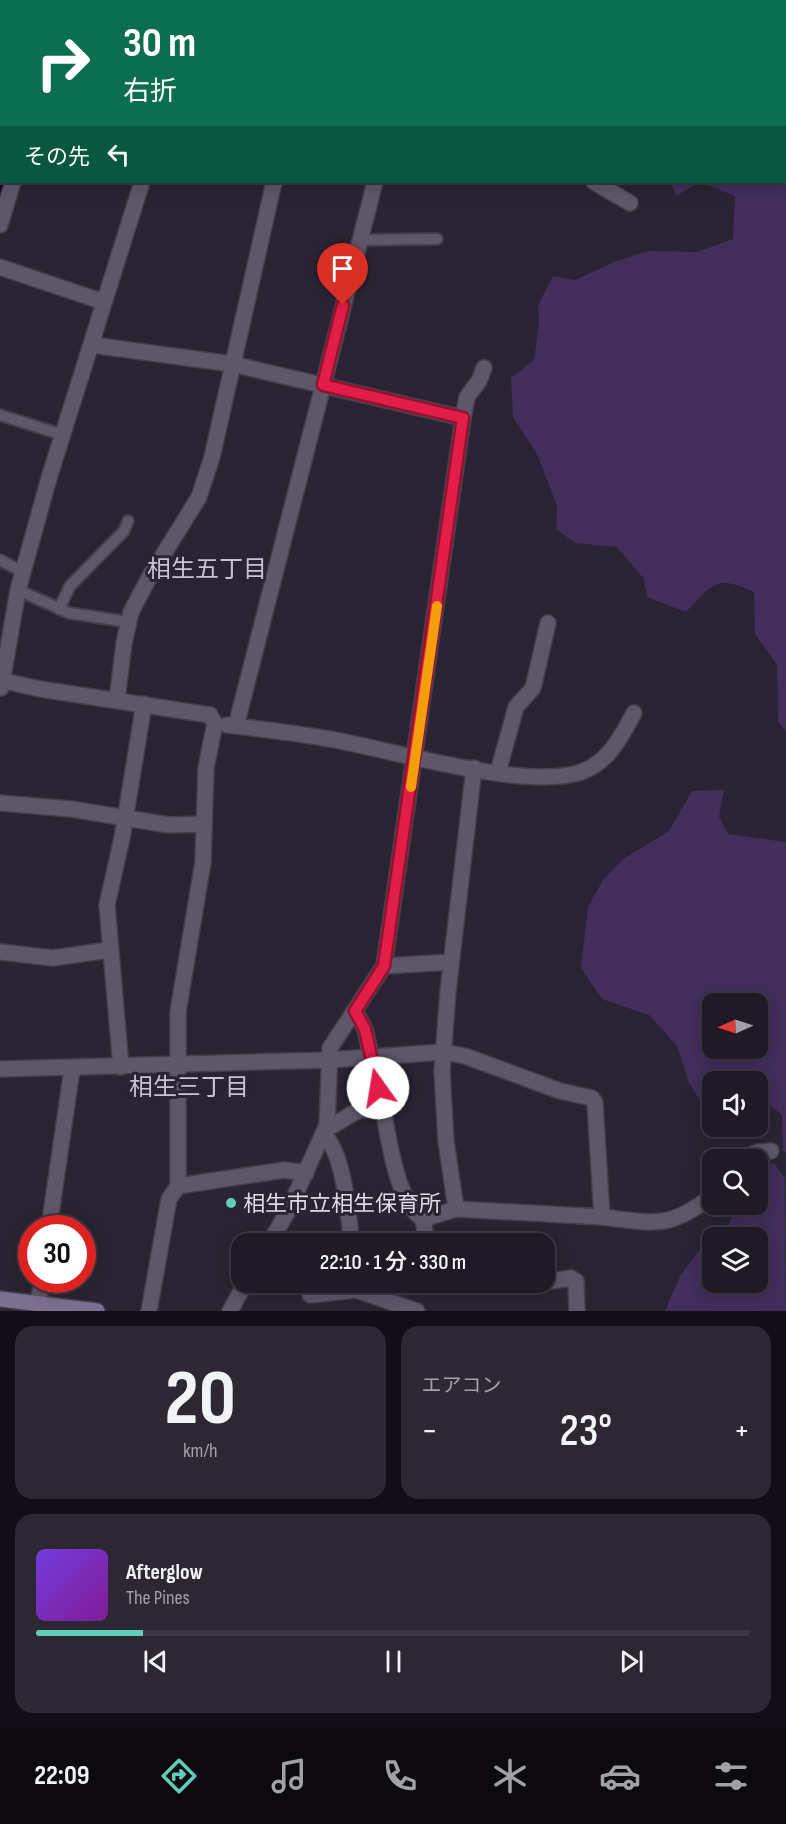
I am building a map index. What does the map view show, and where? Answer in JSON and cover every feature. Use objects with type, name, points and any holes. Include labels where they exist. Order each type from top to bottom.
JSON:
[{"type":"street","points":[[0,222],[13,183]]},
{"type":"street","points":[[142,183],[23,572],[1,684],[210,715],[215,723],[206,768],[203,862],[178,1012],[178,1186],[169,1199],[149,1311]]},
{"type":"street","points":[[117,700],[129,622],[150,576],[199,497],[212,457],[274,183]]},
{"type":"street","points":[[236,726],[375,183]]},
{"type":"street","points":[[596,183],[630,203]]},
{"type":"street","points":[[0,267],[104,302]]},
{"type":"street","points":[[92,345],[232,364],[463,418]]},
{"type":"street","points":[[275,1233],[306,1173],[325,1129],[329,1110],[328,1060],[330,1048],[384,966],[463,418],[467,397],[479,381],[484,368]]},
{"type":"street","points":[[498,772],[516,707],[533,688],[548,623]]},
{"type":"street","points":[[121,1067],[109,950],[107,905],[125,819],[144,704]]},
{"type":"street","points":[[215,723],[329,739],[498,772],[551,778],[580,772],[600,763],[608,755],[634,713]]},
{"type":"street","points":[[456,1209],[446,1141],[444,1052],[451,962],[474,768]]},
{"type":"street","points":[[0,803],[71,809],[169,825],[204,824]]},
{"type":"street","points":[[0,952],[53,958],[109,950]]},
{"type":"street","points":[[384,966],[451,962]]},
{"type":"street","points":[[355,1011],[362,1021],[402,1189],[416,1215],[423,1219],[456,1209],[602,1217],[660,1224],[693,1211],[702,1204]]},
{"type":"street","points":[[0,1069],[72,1069],[328,1060],[444,1052],[465,1056],[560,1091],[592,1098],[595,1103],[602,1217]]},
{"type":"street","points":[[51,1215],[72,1069]]},
{"type":"street","points":[[325,1129],[355,1112],[382,1104]]},
{"type":"street","points":[[325,1129],[342,1173],[350,1233]]},
{"type":"street","points":[[178,1186],[284,1170],[306,1173]]},
{"type":"street","points":[[423,1219],[425,1233]]},
{"type":"street","points":[[555,1280],[571,1278],[576,1281],[577,1311]]},
{"type":"street","points":[[38,1304],[40,1293]]},
{"type":"street","points":[[230,1311],[240,1293]]},
{"type":"street","points":[[310,1295],[320,1293]]},
{"type":"street","points":[[373,1293],[417,1311]]},
{"type":"street","points":[[0,1299],[97,1311]]},
{"type":"lane","points":[[360,240],[437,239]]},
{"type":"lane","points":[[0,415],[63,435]]},
{"type":"lane","points":[[59,609],[70,586],[124,531],[128,521]]},
{"type":"lane","points":[[0,560],[23,572]]},
{"type":"lane","points":[[18,590],[69,613],[129,622]]},
{"type":"shaded area","points":[[671,183],[698,183],[676,196]]},
{"type":"shaded area","points":[[702,183],[786,183],[786,731],[778,722],[777,665],[755,634],[754,592],[722,583],[709,589],[686,612],[647,597],[644,579],[617,547],[575,543],[556,529],[557,506],[537,454],[513,417],[511,378],[534,360],[539,323],[538,305],[553,276],[575,280],[614,262],[648,251],[697,252],[733,239],[735,196]]},
{"type":"shaded area","points":[[724,790],[719,817],[728,834],[786,842],[786,1152],[783,1151],[782,1115],[768,1104],[768,1071],[702,1071],[702,1104],[689,1083],[677,1046],[649,1015],[602,999],[581,968],[588,907],[603,880],[623,859],[669,831],[692,791]]},
{"type":"shaded area","points":[[774,1163],[785,1178],[786,1311],[665,1311],[680,1276],[702,1246],[702,1293],[768,1293],[768,1227],[728,1227],[732,1215],[768,1215],[768,1164]]},
{"type":"waterway","points":[[0,187],[2,183]]},
{"type":"slow traffic","points":[[411,787],[437,606]]},
{"type":"place","name":"相生市立相生保育所","points":[[231,1203]]},
{"type":"district","name":"相生五丁目","points":[[207,569]]},
{"type":"district","name":"相生三丁目","points":[[189,1087]]},
{"type":"route","points":[[343,305],[323,385],[463,418],[384,966],[355,1011],[365,1029],[378,1088]]}]
